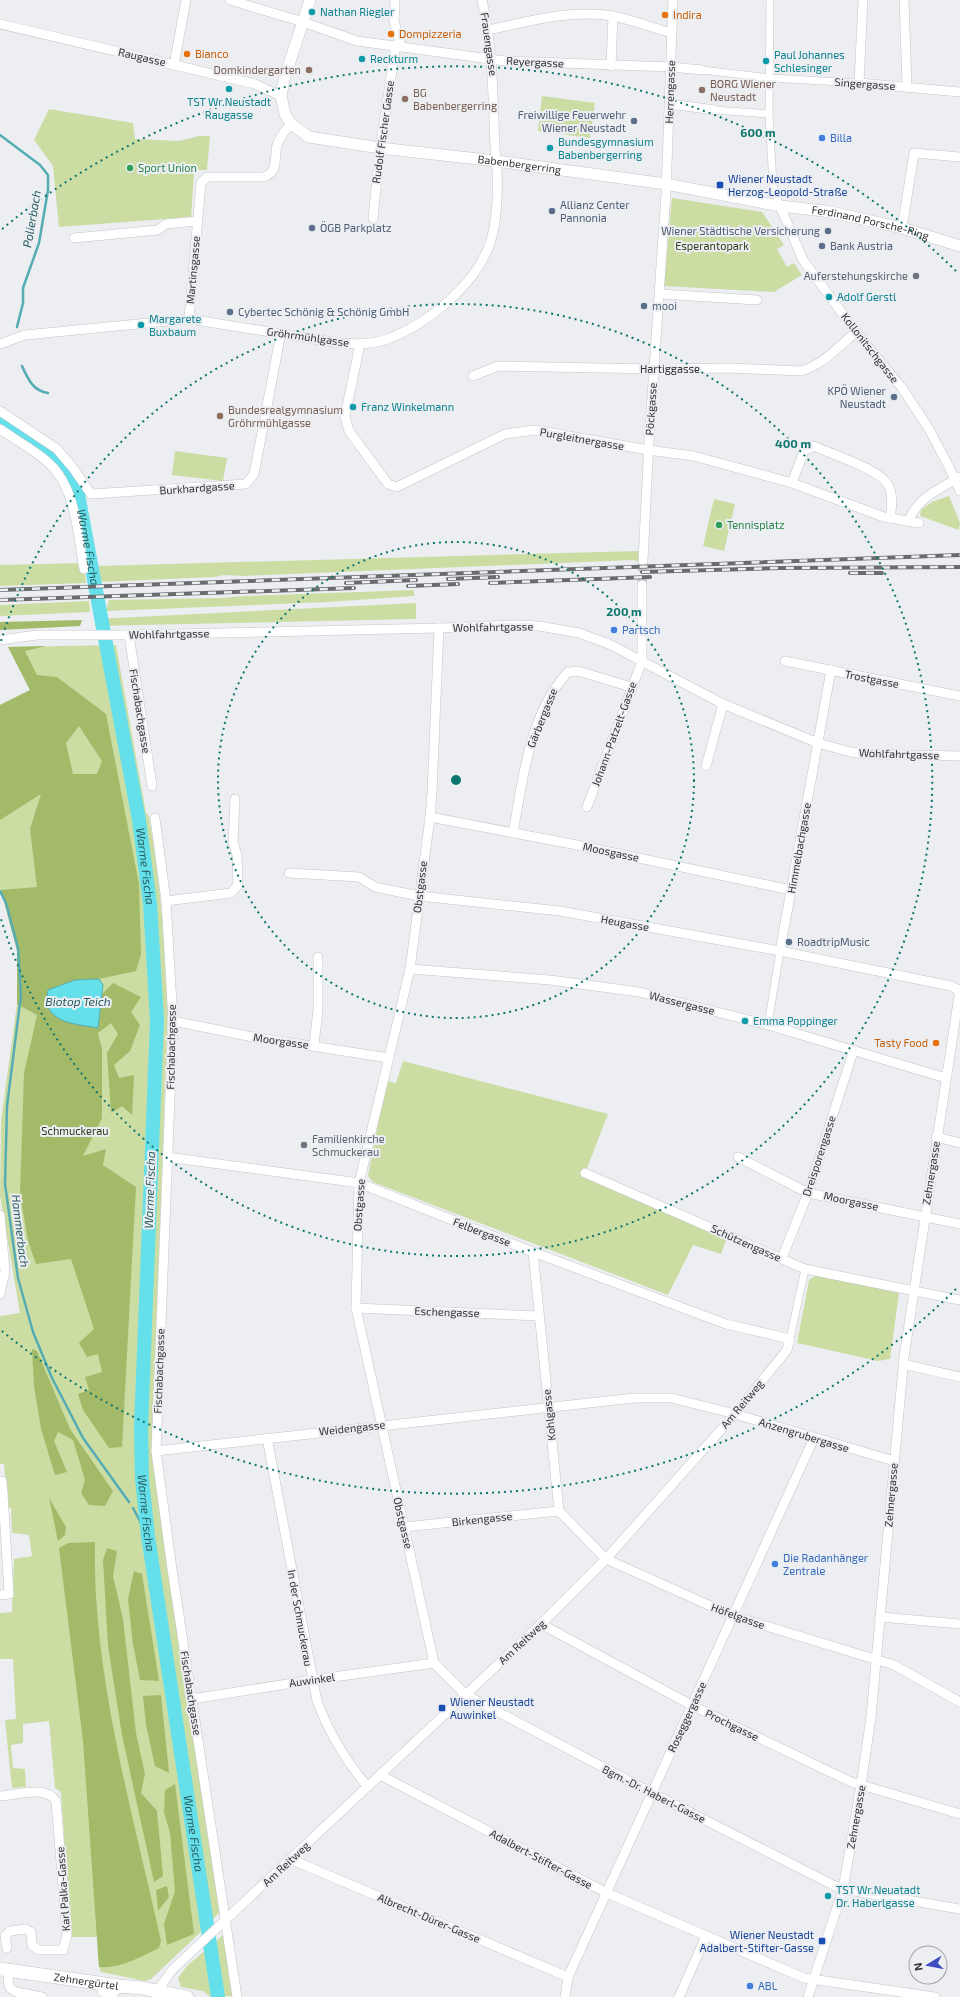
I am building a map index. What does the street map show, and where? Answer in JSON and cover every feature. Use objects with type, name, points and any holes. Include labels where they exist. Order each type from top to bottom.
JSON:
[{"type":"main road","name":"Zehnergürtel","points":[[4,1970],[111,1993],[187,1997]]},
{"type":"street","points":[[174,65],[186,0]]},
{"type":"street","name":"Reyergasse","points":[[230,0],[303,22],[357,41],[505,61],[671,67],[770,78]]},
{"type":"street","points":[[291,124],[285,114],[282,96],[284,80],[310,0]]},
{"type":"street","points":[[394,0],[394,21],[398,46]]},
{"type":"street","name":"Frauengasse","points":[[482,0],[489,30],[494,86],[496,161]]},
{"type":"street","name":"Herrengasse","points":[[666,184],[673,0]]},
{"type":"street","points":[[770,0],[769,114],[773,186],[780,206]]},
{"type":"street","points":[[859,84],[863,0]]},
{"type":"street","points":[[904,0],[907,87]]},
{"type":"street","points":[[489,30],[550,16],[585,14],[613,16],[672,34]]},
{"type":"street","points":[[611,66],[613,16]]},
{"type":"street","name":"Raugasse","points":[[0,24],[255,84],[282,96]]},
{"type":"street","name":"Rudolf Fischer Gasse","points":[[372,218],[380,148],[398,46]]},
{"type":"street","name":"Singergasse","points":[[770,78],[960,92]]},
{"type":"street","points":[[670,104],[715,110],[769,114]]},
{"type":"street","name":"Babenbergerring","points":[[291,124],[309,137],[380,148],[496,161],[666,184],[780,206]]},
{"type":"street","name":"Martinsgasse","points":[[189,319],[201,183],[207,177],[270,176],[273,171],[277,146],[283,133],[291,124]]},
{"type":"street","points":[[902,228],[914,153],[960,157]]},
{"type":"street","name":"Gröhrmühlgasse","points":[[1,341],[24,335],[189,319],[339,343],[360,344],[389,339],[408,330],[449,300],[467,282],[481,262],[491,240],[494,226],[498,172],[496,161]]},
{"type":"street","name":"Pöckgasse","points":[[643,562],[648,450],[660,294],[666,184]]},
{"type":"street","name":"Ferdinand Porsche-Ring","points":[[780,206],[825,211],[902,228],[960,246]]},
{"type":"street","name":"Kollonitschgasse","points":[[780,206],[803,260],[856,332],[902,388],[922,417],[958,479],[960,491]]},
{"type":"street","name":"Martinsgasse","points":[[74,238],[158,230],[166,224],[197,222]]},
{"type":"street","points":[[660,294],[757,300]]},
{"type":"street","name":"Hartiggasse","points":[[473,376],[498,366],[654,369],[731,368],[800,371],[809,369],[856,332]]},
{"type":"street","name":"Burkhardgasse","points":[[0,410],[38,434],[57,449],[91,494],[246,484],[254,474],[281,333]]},
{"type":"street","name":"Purgleitnergasse","points":[[360,344],[346,416],[349,431],[388,484],[397,487],[505,434],[535,430],[648,450],[694,456],[792,483],[890,518],[919,523]]},
{"type":"street","points":[[0,429],[43,458],[56,471],[65,486],[72,503],[84,569]]},
{"type":"street","points":[[792,483],[804,451],[814,446],[865,468],[879,476],[887,483],[892,502],[890,518]]},
{"type":"street","points":[[908,522],[916,506],[927,496],[958,479]]},
{"type":"street","points":[[642,585],[642,660]]},
{"type":"street","name":"Wohlfahrtgasse","points":[[0,640],[38,635],[115,636],[516,625],[562,629],[609,644],[642,660],[723,704],[818,743],[850,752],[868,754],[960,756]]},
{"type":"street","name":"Obstgasse","points":[[434,1664],[356,1308],[359,1183],[410,969],[430,817],[433,785],[439,628]]},
{"type":"street","name":"Fischabachgasse","points":[[129,635],[152,786]]},
{"type":"street","name":"Johann-Patzelt-Gasse","points":[[587,807],[642,660]]},
{"type":"street","name":"Trostgasse","points":[[785,661],[960,696]]},
{"type":"street","name":"Himmelbachgasse","points":[[768,1025],[831,670]]},
{"type":"street","name":"Gärbergasse","points":[[513,833],[530,742],[555,685],[568,672],[578,672],[631,687]]},
{"type":"street","points":[[706,766],[723,704]]},
{"type":"street","points":[[166,901],[231,893],[238,885],[237,855],[233,842],[235,799]]},
{"type":"street","name":"Moosgasse","points":[[430,817],[791,890]]},
{"type":"street","name":"Fischabachgasse","points":[[155,818],[166,901],[173,1021],[156,1451],[226,1921]]},
{"type":"street","name":"Heugasse","points":[[289,873],[359,877],[375,887],[419,896],[560,911],[780,951],[951,986],[960,990]]},
{"type":"street","points":[[314,1046],[318,1010],[318,957]]},
{"type":"street","name":"Wassergasse","points":[[410,969],[550,980],[639,992],[768,1025],[853,1052],[946,1078]]},
{"type":"street","name":"Zehnergasse","points":[[808,1997],[843,1889],[861,1785],[871,1717],[903,1364],[924,1216],[960,990]]},
{"type":"street","name":"Moorgasse","points":[[173,1021],[253,1037],[389,1058]]},
{"type":"street","name":"Dreisporengasse","points":[[782,1258],[808,1193],[853,1052]]},
{"type":"street","points":[[936,1138],[960,1143]]},
{"type":"street","name":"Felbergasse","points":[[167,1157],[359,1183],[533,1252],[726,1324],[790,1339]]},
{"type":"street","name":"Moorgasse","points":[[738,1157],[808,1193],[960,1224]]},
{"type":"street","name":"Schützengasse","points":[[585,1173],[805,1269],[960,1300]]},
{"type":"street","points":[[0,1215],[5,1271],[0,1294]]},
{"type":"street","name":"Kohlgasse","points":[[533,1252],[559,1510]]},
{"type":"street","points":[[790,1339],[805,1269]]},
{"type":"street","name":"Eschengasse","points":[[356,1308],[539,1316]]},
{"type":"street","name":"Am Reitweg","points":[[157,1995],[166,1977],[172,1970],[466,1695],[606,1560],[735,1414],[787,1350],[790,1339]]},
{"type":"street","points":[[903,1364],[960,1377]]},
{"type":"street","name":"Anzengrubergasse","points":[[548,1407],[634,1398],[671,1398],[735,1414],[894,1461]]},
{"type":"street","name":"Weidengasse","points":[[156,1451],[548,1407]]},
{"type":"street","name":"In der Schmuckerau","points":[[268,1438],[317,1701],[327,1727],[352,1769],[367,1786]]},
{"type":"street","name":"Roseggergasse","points":[[565,1997],[568,1977],[814,1438]]},
{"type":"street","points":[[0,1481],[2,1481],[1,1493],[4,1583],[10,1594],[0,1595]]},
{"type":"street","points":[[559,1510],[606,1560]]},
{"type":"street","name":"Birkengasse","points":[[404,1527],[559,1510]]},
{"type":"street","name":"Höfelgasse","points":[[606,1560],[733,1616],[894,1665],[960,1702]]},
{"type":"street","points":[[880,1617],[960,1624]]},
{"type":"street","name":"Prochgasse","points":[[541,1624],[693,1706],[851,1782],[960,1814]]},
{"type":"street","points":[[434,1664],[466,1695]]},
{"type":"street","name":"Auwinkel","points":[[192,1699],[312,1680],[434,1664]]},
{"type":"street","name":"Bgm.-Dr. Haberl-Gasse","points":[[466,1695],[652,1793],[843,1889],[960,1909]]},
{"type":"street","name":"Adalbert-Stifter-Gasse","points":[[380,1775],[607,1893],[804,1978],[935,1997]]},
{"type":"street","name":"Karl Palka-Gasse","points":[[0,1796],[43,1792],[52,1795],[56,1801],[67,1935],[63,1950],[38,1950],[32,1945],[31,1932],[26,1929],[10,1931],[5,1936],[6,1948]]},
{"type":"street","name":"Albrecht-Dürer-Gasse","points":[[290,1859],[568,1977]]},
{"type":"street","points":[[226,1921],[237,1997]]},
{"type":"street","points":[[679,1997],[706,1936]]},
{"type":"street","name":"Zehnergürtel","points":[[4,1970],[10,1988],[16,1992],[42,1997]]},
{"type":"green space","points":[[542,96],[595,103],[590,138],[538,131]]},
{"type":"green space","name":"Sport Union","points":[[49,109],[133,123],[135,139],[179,141],[199,136],[210,136],[207,170],[198,170],[194,174],[191,217],[59,227],[53,166],[34,140]]},
{"type":"green space","name":"Esperantopark","points":[[672,198],[762,212],[784,245],[777,249],[787,267],[794,263],[802,275],[774,292],[664,286]]},
{"type":"green space","points":[[175,451],[227,458],[223,481],[172,475]]},
{"type":"green space","points":[[949,496],[960,523],[959,530],[920,516],[921,510],[932,502]]},
{"type":"green space","name":"Tennisplatz","points":[[714,499],[735,504],[724,551],[703,546]]},
{"type":"green space","points":[[638,551],[640,562],[633,560],[243,576],[224,575],[215,577],[97,582],[98,566]]},
{"type":"green space","points":[[84,563],[86,583],[0,586],[0,565]]},
{"type":"green space","points":[[414,590],[414,596],[328,602],[106,611],[109,600],[221,598]]},
{"type":"green space","points":[[89,601],[90,612],[0,616],[0,605]]},
{"type":"green space","points":[[416,603],[416,619],[95,626],[95,619]]},
{"type":"green space","points":[[82,620],[80,626],[0,630],[0,622]]},
{"type":"green space","name":"Schmuckerau","points":[[116,645],[146,813],[149,817],[153,840],[162,910],[168,1004],[152,1446],[156,1485],[220,1912],[213,1919],[146,1486],[145,1426],[153,1168],[141,1507],[205,1928],[151,1979],[145,1981],[101,1972],[99,1967],[97,1937],[71,1937],[61,1792],[55,1788],[49,1721],[23,1724],[23,1743],[11,1745],[13,1768],[25,1769],[26,1787],[12,1788],[5,1720],[16,1719],[13,1659],[0,1659],[0,1613],[12,1612],[14,1559],[32,1556],[29,1535],[12,1533],[11,1508],[8,1508],[4,1464],[0,1464],[0,1316],[20,1313],[0,1196],[1,1121],[17,1004],[17,950],[0,887],[0,705],[30,690],[8,647]]},
{"type":"green space","points":[[46,646],[25,651],[37,675],[57,677],[106,714],[139,884],[141,954],[136,971],[99,979],[75,980],[98,1028],[102,994],[113,983],[141,997],[131,1012],[140,1025],[130,1051],[114,1065],[119,1078],[134,1075],[132,1115],[122,1106],[111,1113],[107,1053],[118,1034],[111,1023],[98,1033],[102,1049],[102,1118],[83,1156],[106,1149],[103,1165],[136,1187],[122,1447],[109,1448],[83,1410],[78,1394],[89,1390],[85,1377],[102,1372],[98,1354],[87,1357],[79,1343],[94,1329],[71,1259],[36,1264],[28,1241],[20,1194],[24,1073],[37,1015],[17,1004],[17,950],[1,890],[37,887],[30,829],[41,794],[0,820],[0,705],[30,690],[8,647]],"holes":[[[79,726],[102,761],[97,774],[73,774],[66,743]]]},
{"type":"green space","points":[[403,1061],[608,1114],[584,1176],[726,1240],[721,1254],[693,1245],[668,1295],[373,1182],[368,1176],[386,1081],[396,1083]]},
{"type":"green space","points":[[147,1167],[153,1168],[145,1426],[146,1486],[213,1919],[205,1928],[141,1507],[138,1428]]},
{"type":"green space","points":[[817,1275],[899,1293],[890,1359],[878,1361],[797,1343],[809,1280]]},
{"type":"green space","points":[[32,1349],[37,1351],[70,1429],[113,1491],[105,1506],[89,1505],[81,1493],[85,1480],[73,1440],[58,1432],[54,1441],[67,1472],[55,1475],[41,1429],[34,1386]]},
{"type":"green space","points":[[49,1498],[66,1527],[65,1535],[58,1541]]},
{"type":"green space","points":[[95,1542],[96,1592],[100,1642],[107,1693],[116,1743],[161,1941],[159,1948],[145,1955],[130,1962],[107,1967],[99,1967],[83,1741],[59,1548],[68,1543]]},
{"type":"green space","points":[[107,1548],[117,1551],[113,1576],[123,1619],[136,1733],[145,1774],[141,1793],[157,1811],[163,1876],[154,1882],[122,1735],[108,1646],[103,1560]]},
{"type":"green space","points":[[134,1571],[142,1574],[159,1681],[140,1680],[133,1644],[128,1599]]},
{"type":"green space","points":[[161,1695],[169,1773],[155,1766],[146,1725],[143,1696]]},
{"type":"green space","points":[[175,1784],[194,1934],[167,1945],[164,1924],[175,1891],[170,1833],[164,1812],[165,1790]]},
{"type":"green space","points":[[167,1886],[169,1897],[158,1911],[156,1890]]},
{"type":"green space","points":[[223,1935],[233,1996],[213,1997],[209,1996],[203,1991],[181,1987],[178,1978],[187,1966]]},
{"type":"water","name":"Biotop Teich","points":[[99,979],[103,985],[98,1028],[62,1020],[49,1009],[47,1001],[48,990],[75,980]]},
{"type":"waterway","name":"Polierbach","points":[[0,135],[40,165],[48,175],[48,190],[39,243],[23,288],[23,303],[17,327]]},
{"type":"waterway","name":"Polierbach","points":[[22,366],[32,384],[38,390],[48,393]]},
{"type":"waterway","name":"Warme Fischa","points":[[0,419],[34,441],[53,456],[70,476],[77,489],[139,820],[150,904],[157,1020],[141,1427],[142,1479],[148,1536],[218,1997]]},
{"type":"waterway","name":"Hammerbach","points":[[0,891],[6,903],[18,948],[21,995],[7,1106],[5,1184],[18,1278],[33,1332],[52,1378],[83,1438],[129,1502]]},
{"type":"waterway","name":"Hammerbach","points":[[133,1508],[148,1536]]},
{"type":"tunnel","points":[[642,585],[643,561]]},
{"type":"railway","points":[[0,590],[960,555]]},
{"type":"railway","points":[[642,572],[781,568],[960,567]]},
{"type":"railway","points":[[850,573],[882,573]]},
{"type":"railway","points":[[448,579],[498,577]]},
{"type":"railway","points":[[490,583],[650,577]]},
{"type":"railway","points":[[346,583],[416,580]]},
{"type":"railway","points":[[408,586],[458,584]]},
{"type":"railway","points":[[0,600],[354,588]]},
{"type":"place","name":"Nathan Riegler","points":[[312,12]]},
{"type":"place","name":"Indira","points":[[665,15]]},
{"type":"place","name":"Dompizzeria","points":[[391,34]]},
{"type":"place","name":"Bianco","points":[[187,54]]},
{"type":"place","name":"Reckturm","points":[[362,59]]},
{"type":"place","name":"Paul Johannes Schlesinger","points":[[766,61]]},
{"type":"place","name":"Domkindergarten","points":[[309,70]]},
{"type":"place","name":"TST Wr.Neustadt Raugasse","points":[[229,89]]},
{"type":"place","name":"BORG Wiener Neustadt","points":[[702,90]]},
{"type":"place","name":"BG Babenbergerring","points":[[405,99]]},
{"type":"place","name":"Freiwillige Feuerwehr Wiener Neustadt","points":[[634,121]]},
{"type":"place","name":"Billa","points":[[822,138]]},
{"type":"place","name":"Bundesgymnasium Babenbergerring","points":[[550,148]]},
{"type":"place","name":"Sport Union","points":[[130,168]]},
{"type":"place","name":"Wiener Neustadt Herzog-Leopold-Straße","points":[[720,185]]},
{"type":"place","name":"Allianz Center Pannonia","points":[[552,211]]},
{"type":"place","name":"ÖGB Parkplatz","points":[[312,228]]},
{"type":"place","name":"Wiener Städtische Versicherung","points":[[828,231]]},
{"type":"place","name":"Bank Austria","points":[[822,246]]},
{"type":"place","name":"Auferstehungskirche","points":[[916,276]]},
{"type":"place","name":"Adolf Gerstl","points":[[829,297]]},
{"type":"place","name":"mooi","points":[[644,306]]},
{"type":"place","name":"Cybertec Schönig & Schönig GmbH","points":[[230,312]]},
{"type":"place","name":"Margarete Buxbaum","points":[[141,325]]},
{"type":"place","name":"KPÖ Wiener Neustadt","points":[[894,397]]},
{"type":"place","name":"Franz Winkelmann","points":[[353,407]]},
{"type":"place","name":"Bundesrealgymnasium Gröhrmühlgasse","points":[[220,416]]},
{"type":"place","name":"Tennisplatz","points":[[719,525]]},
{"type":"place","name":"Partsch","points":[[614,630]]},
{"type":"place","name":"RoadtripMusic","points":[[789,942]]},
{"type":"place","name":"Emma Poppinger","points":[[745,1021]]},
{"type":"place","name":"Tasty Food","points":[[936,1043]]},
{"type":"place","name":"Familienkirche Schmuckerau","points":[[304,1145]]},
{"type":"place","name":"Die Radanhänger Zentrale","points":[[775,1564]]},
{"type":"place","name":"Wiener Neustadt Auwinkel","points":[[442,1708]]},
{"type":"place","name":"TST Wr.Neuatadt Dr. Haberlgasse","points":[[828,1896]]},
{"type":"place","name":"Wiener Neustadt Adalbert-Stifter-Gasse","points":[[822,1941]]},
{"type":"place","name":"ABL","points":[[750,1986]]}]
